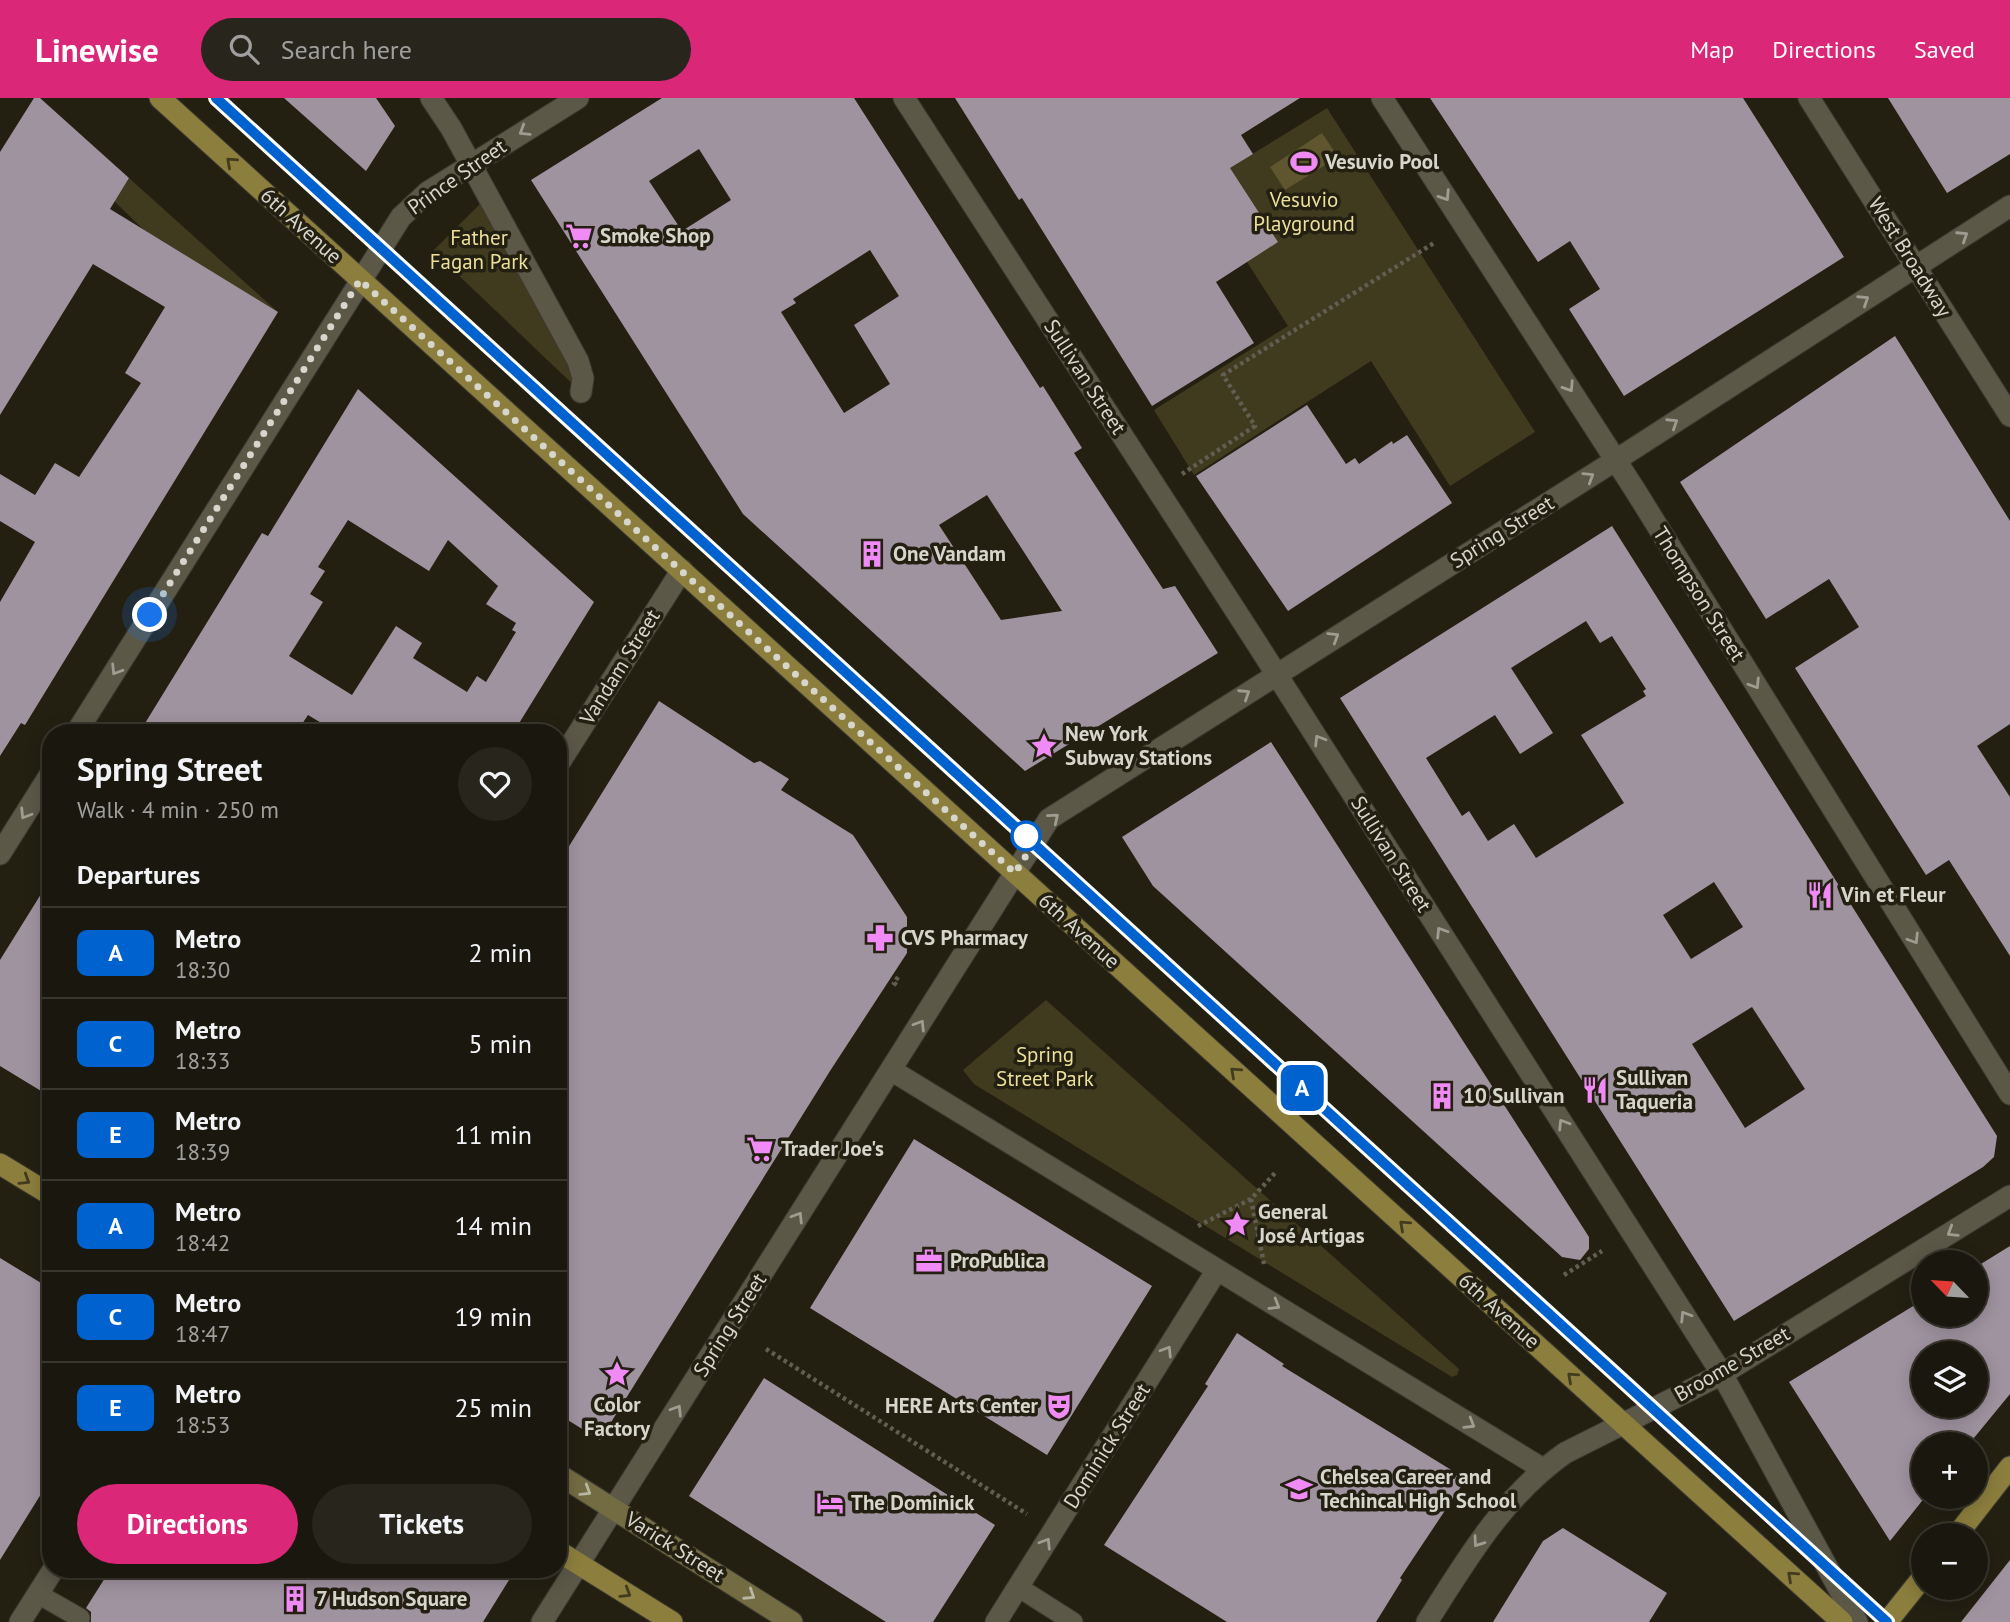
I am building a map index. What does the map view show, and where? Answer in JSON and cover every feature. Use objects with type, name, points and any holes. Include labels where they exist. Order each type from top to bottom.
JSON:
[{"type":"main road","name":"6th Avenue","points":[[160,98],[1842,1622]]},
{"type":"main road","points":[[0,1164],[42,1190]]},
{"type":"main road","points":[[1966,1523],[2010,1467]]},
{"type":"main road","name":"Varick Street","points":[[567,1480],[792,1622]]},
{"type":"main road","points":[[567,1557],[673,1622]]},
{"type":"main road","points":[[1887,1622],[1911,1592]]},
{"type":"street","points":[[431,98],[578,361],[583,378],[581,392]]},
{"type":"street","name":"Prince Street","points":[[82,724],[401,217],[428,192],[578,98]]},
{"type":"street","name":"Sullivan Street","points":[[904,98],[1277,674],[1722,1374],[1857,1622]]},
{"type":"street","name":"Thompson Street","points":[[1381,98],[1616,460],[2010,1094]]},
{"type":"street","name":"West Broadway","points":[[1809,98],[2010,416]]},
{"type":"street","name":"Spring Street","points":[[542,1622],[1049,819],[1616,460],[2010,206]]},
{"type":"street","name":"Vandam Street","points":[[567,751],[682,570]]},
{"type":"street","points":[[0,854],[42,787]]},
{"type":"street","points":[[891,1070],[1543,1469]]},
{"type":"street","name":"Broome Street","points":[[1427,1622],[1477,1542],[1515,1494],[1543,1469],[1565,1453],[1722,1374],[2010,1196]]},
{"type":"street","name":"Dominick Street","points":[[996,1622],[1217,1270]]},
{"type":"street","points":[[20,1622],[48,1578]]},
{"type":"lane","points":[[1018,1587],[1073,1622]]},
{"type":"lane","points":[[38,1594],[80,1618]]},
{"type":"path","points":[[1182,474],[1255,426],[1223,374],[1434,243]]},
{"type":"path","points":[[898,977],[894,983],[898,986]]},
{"type":"path","points":[[1195,1231],[1199,1226],[1251,1199],[1276,1172]]},
{"type":"path","points":[[1251,1199],[1265,1266],[1261,1272]]},
{"type":"path","points":[[1564,1275],[1602,1251]]},
{"type":"path","points":[[766,1349],[1027,1514]]},
{"type":"green space","name":"Vesuvio Playground","points":[[1327,108],[1535,432],[1450,486],[1371,361],[1194,475],[1154,410],[1288,326],[1199,187]]},
{"type":"green space","points":[[129,178],[278,312],[144,230],[114,201]]},
{"type":"green space","name":"Father Fagan Park","points":[[487,197],[578,361],[581,392],[433,251]]},
{"type":"green space","name":"Spring Street Park","points":[[1046,1000],[1459,1369],[1457,1375],[1452,1377],[974,1084],[963,1070]]},
{"type":"shaded area","name":"Vesuvio Pool","points":[[1322,133],[1338,157],[1285,190],[1270,167]]},
{"type":"building","points":[[34,98],[40,98],[129,178],[110,209],[278,312],[25,725],[21,723],[0,756],[0,602],[35,542],[0,521],[0,474],[35,495],[55,463],[79,477],[141,383],[125,373],[165,307],[93,264],[0,415],[0,152]]},
{"type":"building","points":[[284,98],[376,98],[395,126],[366,171]]},
{"type":"building","points":[[662,98],[854,98],[1040,388],[1043,386],[1082,448],[1074,453],[1163,589],[1175,586],[1218,653],[1025,771],[743,514],[531,180]],"holes":[[[699,149],[731,200],[682,231],[649,181]],[[870,250],[899,296],[854,325],[890,384],[844,413],[781,312],[796,303],[793,299]],[[987,495],[1062,611],[1001,620],[939,525]]]},
{"type":"building","points":[[955,98],[1300,98],[1241,135],[1253,154],[1230,168],[1278,242],[1216,282],[1254,343],[1152,406],[1022,198],[1019,200]]},
{"type":"building","points":[[1430,98],[1743,98],[1844,257],[1624,396],[1569,309],[1600,289],[1570,241],[1538,262]]},
{"type":"building","points":[[1888,98],[2010,98],[2010,154],[1947,193]]},
{"type":"building","points":[[1895,336],[2010,521],[2010,724],[1977,746],[2010,797],[2010,956],[1949,860],[1926,875],[1795,668],[1859,627],[1829,579],[1766,619],[1680,482]]},
{"type":"building","points":[[358,389],[594,602],[519,724],[323,724],[308,715],[302,724],[145,724],[262,533],[268,536]],"holes":[[[348,520],[429,571],[448,540],[498,586],[486,604],[516,623],[512,630],[516,632],[486,682],[477,676],[467,692],[413,658],[422,643],[396,626],[352,695],[289,656],[323,602],[310,594],[325,571],[318,567]]]},
{"type":"building","points":[[1307,405],[1346,464],[1355,458],[1359,464],[1392,441],[1393,444],[1407,435],[1452,503],[1288,611],[1196,476]]},
{"type":"building","points":[[1612,526],[1997,1136],[1994,1157],[1983,1167],[1734,1321],[1340,698]],"holes":[[[1586,621],[1600,643],[1612,636],[1646,689],[1643,691],[1646,696],[1581,735],[1624,803],[1536,858],[1514,824],[1488,841],[1469,811],[1462,816],[1426,758],[1495,715],[1520,754],[1553,733],[1511,668]],[[1714,882],[1743,927],[1691,959],[1663,915]],[[1752,1007],[1805,1089],[1745,1128],[1692,1044]]]},
{"type":"building","points":[[659,701],[754,763],[760,761],[789,779],[781,790],[853,835],[907,917],[907,953],[830,1071],[600,1440],[567,1420],[567,849]]},
{"type":"building","name":"10 Sullivan","points":[[1271,742],[1589,1237],[1589,1249],[1580,1260],[1562,1257],[1153,886],[1122,837]]},
{"type":"building","points":[[42,892],[42,1092],[0,1066],[0,960]]},
{"type":"building","points":[[914,1139],[1152,1286],[1047,1455],[810,1308]]},
{"type":"building","points":[[2010,1246],[2010,1394],[1979,1432],[1911,1432],[1911,1509],[1916,1509],[1890,1541],[1789,1382],[1911,1307],[1911,1327],[1988,1327],[1988,1260]]},
{"type":"building","points":[[0,1258],[42,1284],[42,1492],[0,1560]]},
{"type":"building","points":[[1237,1333],[1284,1364],[1282,1366],[1466,1479],[1400,1578],[1402,1580],[1376,1622],[1227,1622],[1104,1545],[1208,1386],[1205,1384]]},
{"type":"building","name":"The Dominick","points":[[764,1378],[995,1525],[933,1622],[886,1622],[689,1496]]},
{"type":"building","points":[[1563,1528],[1667,1593],[1649,1622],[1493,1622],[1543,1541]]},
{"type":"building","points":[[2010,1560],[2010,1622],[1961,1622],[1978,1600],[1988,1600],[1988,1588]]},
{"type":"building","name":"7 Hudson Square","points":[[105,1578],[509,1580],[483,1622],[91,1622],[91,1612],[86,1608]]},
{"type":"metro line","name":"A","points":[[216,98],[1887,1622]]},
{"type":"place","name":"Vesuvio Pool","points":[[1304,162]]},
{"type":"place","name":"Smoke Shop","points":[[579,236]]},
{"type":"place","name":"One Vandam","points":[[872,554]]},
{"type":"place","name":"New York Subway Stations","points":[[1044,746]]},
{"type":"place","name":"Vin et Fleur","points":[[1820,895]]},
{"type":"place","name":"CVS Pharmacy","points":[[880,938]]},
{"type":"place","name":"Sullivan Taqueria","points":[[1595,1090]]},
{"type":"place","name":"10 Sullivan","points":[[1442,1096]]},
{"type":"place","name":"Trader Joe's","points":[[760,1149]]},
{"type":"place","name":"General José Artigas","points":[[1237,1224]]},
{"type":"place","name":"ProPublica","points":[[929,1261]]},
{"type":"place","name":"Color Factory","points":[[617,1374]]},
{"type":"place","name":"HERE Arts Center","points":[[1059,1406]]},
{"type":"place","name":"Chelsea Career and Techincal High School","points":[[1299,1489]]},
{"type":"place","name":"The Dominick","points":[[830,1503]]},
{"type":"place","name":"7 Hudson Square","points":[[295,1599]]},
{"type":"route","points":[[150,615],[360,280],[1015,873],[1038,837],[1026,836]]}]
